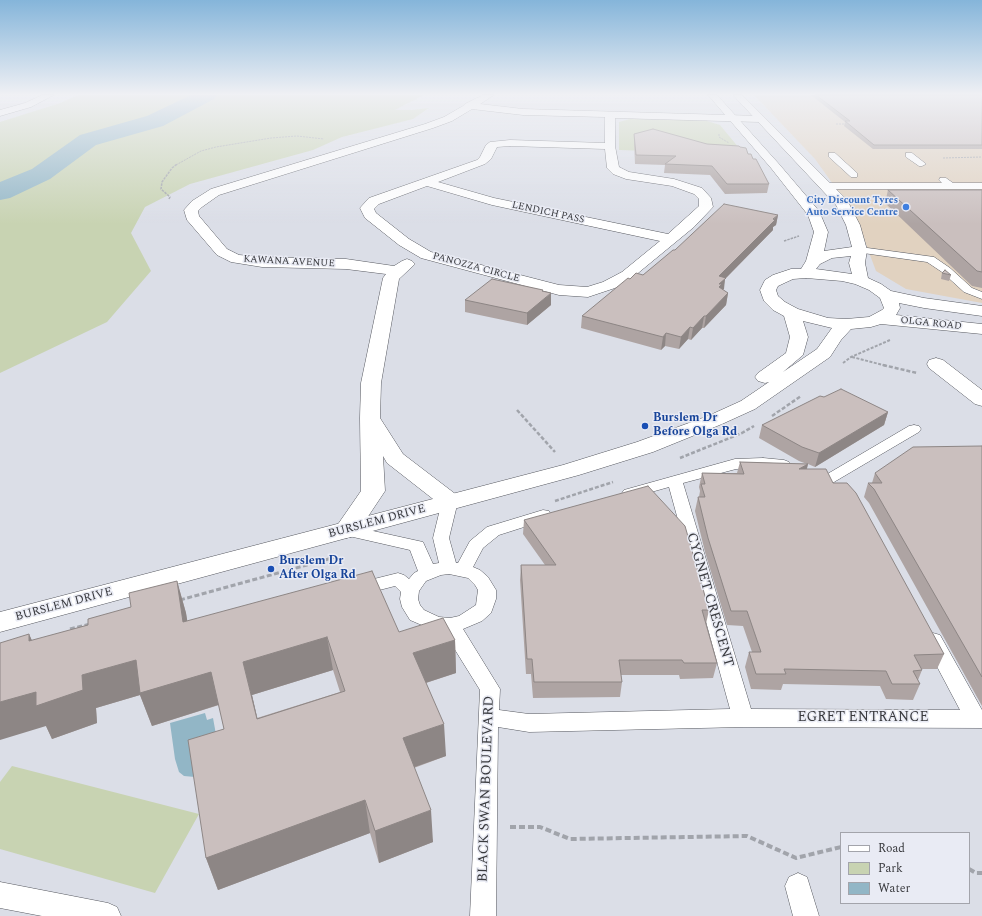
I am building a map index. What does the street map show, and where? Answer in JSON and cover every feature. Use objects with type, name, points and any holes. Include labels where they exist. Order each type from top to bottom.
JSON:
[{"type":"street","name":"KAWANA AVENUE","points":[[391,138],[215,192],[191,210],[192,217],[222,252],[236,259],[262,262],[340,264],[397,271]]},
{"type":"street","name":"PANOZZA CIRCLE","points":[[610,138],[613,168],[617,171],[630,176],[682,186],[698,191],[705,198],[706,207],[671,240],[627,275],[609,285],[588,292],[559,290],[426,255],[404,242],[370,215],[366,208],[374,201],[481,162],[485,158],[490,147],[499,143],[610,146]]},
{"type":"street","points":[[750,138],[814,214],[821,232]]},
{"type":"street","points":[[778,138],[842,203],[853,225],[860,250],[857,263],[860,281]]},
{"type":"street","name":"LENDICH PASS","points":[[426,182],[492,202],[671,240]]},
{"type":"street","points":[[810,267],[821,232],[828,222],[825,209],[810,191],[815,187],[826,186]]},
{"type":"street","points":[[810,267],[860,281],[886,295],[891,302],[892,308],[888,314],[880,319],[859,324],[827,323],[792,313],[779,306],[770,298],[768,290],[771,284],[778,278],[810,267],[829,254],[860,250]]},
{"type":"street","points":[[346,530],[373,491],[370,417],[371,383],[391,278],[397,271],[426,255]]},
{"type":"street","name":"OLGA ROAD","points":[[886,295],[924,303],[982,311]]},
{"type":"street","points":[[748,405],[764,378],[794,354],[799,337],[792,313]]},
{"type":"street","name":"OLGA ROAD","points":[[880,319],[982,329]]},
{"type":"street","name":"BURSLEM DRIVE","points":[[0,622],[571,470],[644,447],[715,420],[748,405],[824,353],[834,337],[846,324]]},
{"type":"street","points":[[936,364],[982,400]]},
{"type":"street","points":[[370,417],[395,458],[450,501]]},
{"type":"lane","points":[[832,155],[854,176]]},
{"type":"lane","points":[[909,155],[922,164]]},
{"type":"lane","points":[[937,176],[951,186]]},
{"type":"lane","points":[[826,186],[982,186]]},
{"type":"lane","points":[[860,250],[930,259],[946,270],[968,290],[982,296]]},
{"type":"lane","points":[[614,497],[735,464],[763,462],[795,466],[822,477],[914,429]]},
{"type":"lane","name":"CYGNET CRESCENT","points":[[675,481],[744,718]]},
{"type":"lane","points":[[450,501],[441,538],[456,569]]},
{"type":"lane","points":[[456,569],[476,545],[493,531],[555,512]]},
{"type":"lane","points":[[346,530],[417,546],[428,573]]},
{"type":"lane","points":[[438,569],[456,569],[474,574],[482,581],[487,590],[487,599],[484,608],[475,616],[464,622],[450,625],[438,624],[417,615],[411,607],[409,599],[410,590],[420,577],[428,573],[438,569]]},
{"type":"lane","points":[[345,593],[398,579],[410,590]]},
{"type":"lane","name":"BLACK SWAN BOULEVARD","points":[[450,625],[490,689],[483,916]]},
{"type":"lane","points":[[927,629],[978,719]]},
{"type":"lane","name":"EGRET ENTRANCE","points":[[488,717],[529,723],[744,718],[978,719]]},
{"type":"lane","points":[[798,886],[806,916]]},
{"type":"lane","points":[[0,895],[108,916]]},
{"type":"path","points":[[169,199],[170,197],[161,189],[162,182],[172,168],[185,159],[201,151],[228,144],[280,138]]},
{"type":"path","points":[[311,138],[329,140]]},
{"type":"path","points":[[720,138],[729,142],[731,146]]},
{"type":"path","points":[[942,158],[982,157]]},
{"type":"path","points":[[851,357],[909,372],[957,380]]},
{"type":"path","points":[[517,410],[589,490]]},
{"type":"path","points":[[485,827],[540,827],[570,839],[747,836],[796,858],[840,847]]},
{"type":"path","points":[[970,870],[976,873],[982,873]]},
{"type":"shaded area","points":[[795,138],[982,138],[982,303],[906,289],[876,271],[855,215],[815,159]]},
{"type":"green space","points":[[0,138],[340,138],[313,150],[190,184],[145,207],[131,233],[151,271],[107,322],[0,373]]},
{"type":"green space","points":[[619,138],[731,138],[744,154],[619,150]]},
{"type":"green space","points":[[12,766],[199,814],[155,893],[0,849],[0,782]]},
{"type":"water","points":[[205,713],[207,720],[213,718],[219,751],[195,777],[184,776],[179,772],[175,759],[170,723]]},
{"type":"building","points":[[634,138],[684,138],[707,144],[739,146],[746,148],[748,154],[751,154],[753,159],[756,159],[769,184],[727,184],[712,166],[665,164],[676,156],[636,155]]},
{"type":"building","points":[[865,138],[982,138],[982,145],[874,145]]},
{"type":"building","points":[[888,190],[982,190],[982,272],[977,271]]},
{"type":"building","points":[[724,204],[778,215],[773,219],[775,220],[719,276],[726,278],[719,284],[722,284],[719,287],[728,293],[693,328],[690,327],[681,337],[666,333],[663,337],[582,316],[628,278],[630,279],[636,273],[643,275],[673,250],[675,250]]},
{"type":"building","points":[[945,270],[951,275],[942,273]]},
{"type":"building","points":[[492,279],[551,293],[527,313],[465,300]]},
{"type":"building","points":[[841,389],[888,412],[819,453],[802,447],[762,425],[820,396],[824,397]]},
{"type":"building","points":[[982,446],[982,677],[874,489],[868,483],[882,483],[875,473],[913,447]]},
{"type":"building","points":[[740,462],[808,464],[799,469],[826,469],[833,483],[847,483],[856,493],[944,654],[914,655],[922,670],[913,671],[920,684],[892,684],[886,671],[784,669],[786,674],[756,674],[749,652],[761,652],[747,611],[731,611],[708,538],[698,497],[705,497],[701,484],[705,484],[702,473],[744,474]]},
{"type":"building","points":[[648,486],[685,526],[709,610],[702,610],[717,663],[684,663],[682,660],[619,660],[622,682],[534,682],[532,659],[527,659],[521,565],[556,565],[524,520]]},
{"type":"building","points":[[372,571],[399,632],[443,618],[455,640],[413,653],[444,724],[403,738],[431,810],[375,831],[365,800],[206,858],[188,740],[224,729],[211,672],[140,693],[136,660],[82,675],[83,690],[36,706],[36,692],[0,702],[0,643],[29,634],[29,641],[88,625],[88,619],[131,607],[129,593],[177,581],[183,622]],"holes":[[[327,637],[345,691],[257,719],[243,662]]]},
{"type":"waterway","points":[[0,192],[41,174],[88,140],[96,138]]},
{"type":"place","name":"City Discount Tyres Auto Service Centre","points":[[906,207]]},
{"type":"place","name":"Burslem Dr Before Olga Rd","points":[[645,426]]},
{"type":"place","name":"Burslem Dr After Olga Rd","points":[[271,569]]}]
